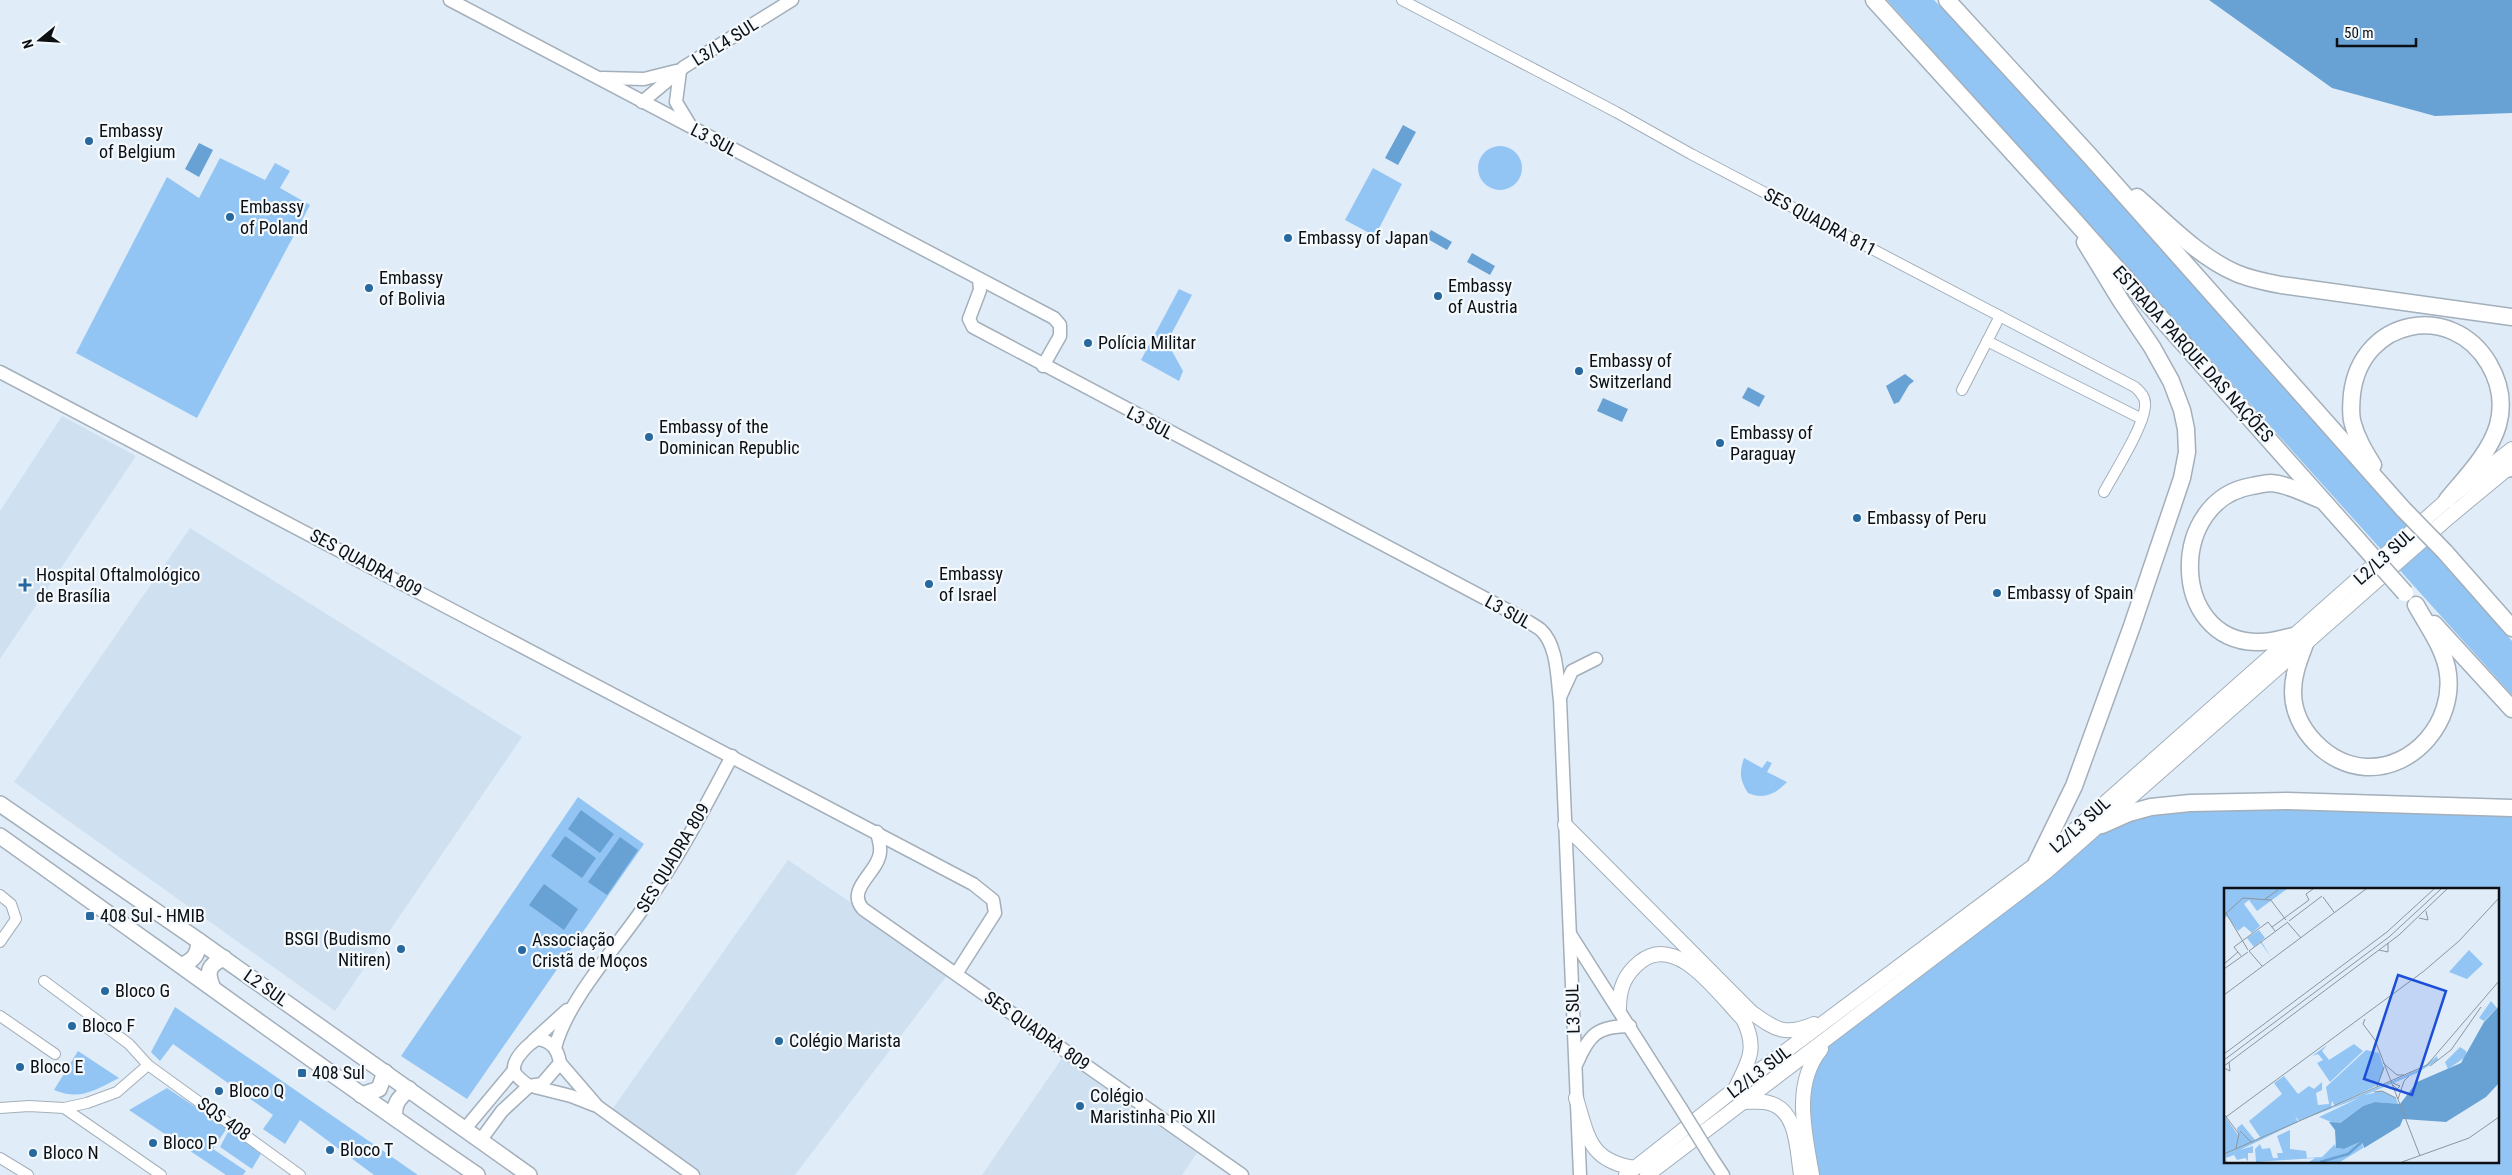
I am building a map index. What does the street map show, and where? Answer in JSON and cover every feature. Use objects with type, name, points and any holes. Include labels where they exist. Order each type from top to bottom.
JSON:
[{"type":"highway","name":"ESTRADA PARQUE DAS NAÇÕES","points":[[1874,0],[2512,709]]},
{"type":"highway","points":[[1947,0],[2089,155],[2400,506],[2508,620]]},
{"type":"highway","points":[[2089,155],[2194,245],[2234,272],[2281,285],[2512,317]]},
{"type":"highway","points":[[2036,864],[2074,786],[2129,636],[2182,478],[2186,452],[2186,429],[2182,410],[2171,381],[2152,347],[2093,257],[2072,218]]},
{"type":"highway","points":[[2400,506],[2360,443],[2353,424],[2351,405],[2354,381],[2361,361],[2376,342],[2392,332],[2410,326],[2431,327],[2462,336],[2484,356],[2498,382],[2502,400],[2494,433],[2485,451],[2447,500]]},
{"type":"highway","points":[[2324,501],[2271,483],[2238,489],[2212,505],[2200,522],[2192,541],[2190,559],[2191,581],[2198,604],[2210,622],[2230,636],[2241,640],[2256,642],[2301,640],[2295,669],[2293,694],[2300,720],[2313,740],[2332,757],[2354,765],[2375,766],[2398,760],[2417,749],[2433,734],[2441,720],[2449,698],[2448,673],[2444,658],[2411,599]]},
{"type":"highway","points":[[2102,825],[2144,809],[2190,803],[2286,802],[2512,808]]},
{"type":"main road","name":"L2/L3 SUL","points":[[1648,1175],[2046,872],[2102,825],[2301,640],[2447,500],[2512,449]]},
{"type":"main road","name":"L2/L3 SUL","points":[[1630,1172],[1735,1089],[2036,864],[2301,640],[2510,467]]},
{"type":"main road","name":"L2 SUL","points":[[0,804],[224,958],[529,1175]]},
{"type":"main road","points":[[1565,825],[1757,1016],[1771,1026],[1786,1032],[1802,1030],[1831,1017]]},
{"type":"main road","name":"L2 SUL","points":[[0,836],[183,965],[470,1173]]},
{"type":"main road","points":[[183,965],[195,957],[198,952],[199,941]]},
{"type":"main road","points":[[1619,1009],[1622,983],[1631,969],[1646,957],[1659,952],[1671,953],[1684,960],[1743,1019],[1749,1030],[1752,1043],[1751,1051],[1735,1089]]},
{"type":"main road","points":[[212,986],[208,976],[209,968],[224,958]]},
{"type":"main road","points":[[1812,1175],[1802,1098],[1814,1058],[1833,1035]]},
{"type":"main road","points":[[361,1095],[379,1089],[385,1072]]},
{"type":"main road","points":[[395,1118],[394,1110],[397,1100],[409,1090]]},
{"type":"main road","points":[[1576,1098],[1587,1132],[1600,1155],[1609,1162],[1630,1172]]},
{"type":"main road","points":[[1745,1102],[1767,1102],[1778,1106],[1788,1116],[1794,1132],[1801,1175]]},
{"type":"street","name":"L3 SUL","points":[[450,0],[983,284],[1054,318],[1060,325],[1060,336],[1043,366]]},
{"type":"street","name":"L3/L4 SUL","points":[[629,94],[680,70],[792,0]]},
{"type":"street","name":"SES QUADRA 811","points":[[1402,0],[2135,387],[2144,396],[2146,404],[2142,418],[2104,492]]},
{"type":"street","points":[[597,77],[649,79],[680,70],[676,102],[681,114],[692,128]]},
{"type":"street","name":"L3/L4 SUL","points":[[642,102],[680,70]]},
{"type":"street","name":"L3 SUL","points":[[983,284],[970,314],[970,324],[1043,366],[1524,619],[1541,630],[1547,638],[1554,657],[1560,700],[1580,1175]]},
{"type":"street","points":[[1962,390],[2000,316]]},
{"type":"street","points":[[1987,341],[2142,418]]},
{"type":"street","name":"SES QUADRA 809","points":[[0,372],[973,884],[987,894],[994,904],[995,913],[956,974]]},
{"type":"street","points":[[1560,700],[1572,671],[1596,659]]},
{"type":"street","name":"SES QUADRA 809","points":[[556,1048],[560,1028],[573,1006],[645,906],[681,852],[732,756]]},
{"type":"street","points":[[877,832],[880,853],[904,846]]},
{"type":"street","name":"SES QUADRA 809","points":[[880,853],[857,895],[858,903],[1242,1175]]},
{"type":"street","points":[[0,895],[11,904],[16,919],[0,942]]},
{"type":"street","points":[[1570,934],[1723,1175]]},
{"type":"street","name":"SQS 408","points":[[44,981],[129,1044],[148,1065],[300,1175]]},
{"type":"street","name":"SES QUADRA 809","points":[[533,1041],[573,1006]]},
{"type":"street","points":[[0,1016],[55,1054]]},
{"type":"street","points":[[1575,1067],[1583,1048],[1597,1032],[1607,1027],[1630,1026]]},
{"type":"street","points":[[464,1130],[514,1070],[517,1059],[533,1041],[544,1040],[556,1048],[560,1063],[597,1106],[693,1175]]},
{"type":"street","points":[[480,1141],[502,1111],[532,1086],[548,1079],[560,1063]]},
{"type":"street","points":[[0,1117],[5,1108],[29,1106],[64,1108],[87,1103],[118,1092],[148,1065]]},
{"type":"street","points":[[514,1070],[532,1086],[571,1096],[597,1106]]},
{"type":"street","points":[[64,1108],[161,1175]]},
{"type":"street","points":[[0,1158],[28,1175]]},
{"type":"shaded area","points":[[1887,0],[1934,0],[1999,65],[2512,641],[2512,695]]},
{"type":"shaded area","points":[[2209,0],[2512,0],[2512,113],[2435,116],[2332,88]]},
{"type":"shaded area","points":[[1403,125],[1416,132],[1398,165],[1385,158]]},
{"type":"shaded area","points":[[199,143],[213,150],[199,177],[185,169]]},
{"type":"shaded area","points":[[1500,146],[1512,150],[1518,156],[1522,168],[1518,180],[1512,186],[1500,190],[1488,186],[1482,180],[1478,168],[1482,156],[1488,150]]},
{"type":"shaded area","points":[[220,158],[265,180],[275,163],[290,171],[280,188],[310,205],[197,418],[76,353],[167,177],[199,198]]},
{"type":"shaded area","points":[[1373,168],[1402,184],[1375,236],[1345,220]]},
{"type":"shaded area","points":[[1431,230],[1452,242],[1447,250],[1426,238]]},
{"type":"shaded area","points":[[1472,253],[1495,266],[1490,275],[1467,262]]},
{"type":"shaded area","points":[[1179,289],[1192,295],[1167,342],[1183,371],[1179,381],[1141,360]]},
{"type":"shaded area","points":[[1905,374],[1914,381],[1909,385],[1899,402],[1894,404],[1886,386]]},
{"type":"shaded area","points":[[1748,387],[1765,396],[1759,407],[1742,398]]},
{"type":"shaded area","points":[[1603,398],[1628,409],[1622,422],[1597,411]]},
{"type":"shaded area","name":"Hospital Oftalmológico de Brasília","points":[[62,416],[136,456],[0,659],[0,511]]},
{"type":"shaded area","points":[[190,528],[522,737],[335,1011],[14,782]]},
{"type":"shaded area","points":[[1744,758],[1762,768],[1767,761],[1772,763],[1767,772],[1787,782],[1769,795],[1759,796],[1748,793],[1741,776]]},
{"type":"shaded area","name":"Associação Cristã de Moços","points":[[578,797],[644,844],[467,1099],[401,1056]]},
{"type":"shaded area","points":[[2151,807],[2512,809],[2512,1175],[1815,1175],[1806,1125],[1807,1077],[1833,1035],[2102,825]]},
{"type":"shaded area","points":[[581,810],[614,834],[600,853],[568,829]]},
{"type":"shaded area","points":[[565,836],[596,858],[582,878],[551,856]]},
{"type":"shaded area","points":[[620,837],[638,850],[607,895],[588,882]]},
{"type":"shaded area","name":"Colégio Marista","points":[[788,860],[951,970],[795,1175],[699,1175],[611,1111]]},
{"type":"shaded area","points":[[544,884],[578,909],[564,930],[529,905]]},
{"type":"shaded area","points":[[175,1007],[418,1175],[374,1175],[300,1120],[285,1144],[263,1129],[273,1115],[173,1044],[160,1061],[151,1052]]},
{"type":"shaded area","points":[[78,1051],[119,1078],[87,1093],[72,1094],[54,1090]]},
{"type":"shaded area","name":"Colégio Maristinha Pio XII","points":[[1062,1058],[1197,1153],[1182,1175],[982,1175]]},
{"type":"shaded area","points":[[167,1088],[227,1128],[213,1149],[246,1171],[243,1175],[226,1175],[129,1110]]},
{"type":"shaded area","points":[[229,1130],[262,1152],[252,1169],[220,1147]]},
{"type":"place","name":"Embassy of Belgium","points":[[89,141]]},
{"type":"place","name":"Embassy of Poland","points":[[230,217]]},
{"type":"place","name":"Embassy of Japan","points":[[1288,238]]},
{"type":"place","name":"Embassy of Bolivia","points":[[369,288]]},
{"type":"place","name":"Embassy of Austria","points":[[1438,296]]},
{"type":"place","name":"Polícia Militar","points":[[1088,343]]},
{"type":"place","name":"Embassy of Switzerland","points":[[1579,371]]},
{"type":"place","name":"Embassy of the Dominican Republic","points":[[649,437]]},
{"type":"place","name":"Embassy of Paraguay","points":[[1720,443]]},
{"type":"place","name":"Embassy of Peru","points":[[1857,518]]},
{"type":"place","name":"Embassy of Israel","points":[[929,584]]},
{"type":"place","name":"Hospital Oftalmológico de Brasília","points":[[25,585]]},
{"type":"place","name":"Embassy of Spain","points":[[1997,593]]},
{"type":"place","name":"408 Sul - HMIB","points":[[90,916]]},
{"type":"place","name":"BSGI (Budismo Nitiren)","points":[[401,949]]},
{"type":"place","name":"Associação Cristã de Moços","points":[[522,950]]},
{"type":"place","name":"Bloco G","points":[[105,991]]},
{"type":"place","name":"Bloco F","points":[[72,1026]]},
{"type":"place","name":"Colégio Marista","points":[[779,1041]]},
{"type":"place","name":"Bloco E","points":[[20,1067]]},
{"type":"place","name":"408 Sul","points":[[302,1073]]},
{"type":"place","name":"Bloco Q","points":[[219,1091]]},
{"type":"place","name":"Colégio Maristinha Pio XII","points":[[1080,1106]]},
{"type":"place","name":"Bloco P","points":[[153,1143]]},
{"type":"place","name":"Bloco T","points":[[330,1150]]},
{"type":"place","name":"Bloco N","points":[[33,1153]]}]
